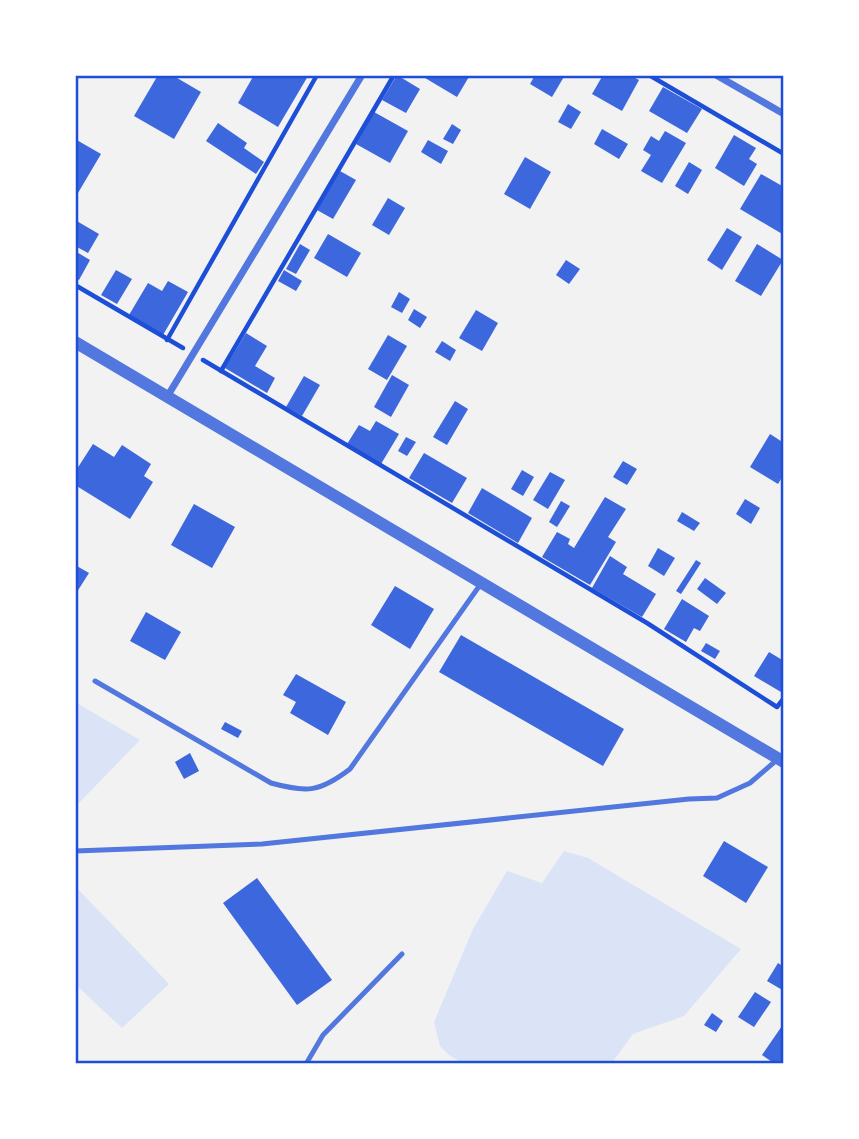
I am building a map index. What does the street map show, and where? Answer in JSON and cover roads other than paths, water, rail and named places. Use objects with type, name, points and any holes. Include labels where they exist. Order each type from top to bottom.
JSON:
[{"type":"street","points":[[167,397],[362,75]]},
{"type":"street","points":[[716,75],[784,114]]},
{"type":"street","points":[[75,342],[481,584],[782,757]]},
{"type":"lane","points":[[95,681],[271,783],[296,790],[313,790],[330,785],[350,769],[481,584]]},
{"type":"lane","points":[[75,851],[262,844],[717,798],[750,783],[782,757]]},
{"type":"lane","points":[[306,1064],[323,1035],[402,954]]}]
